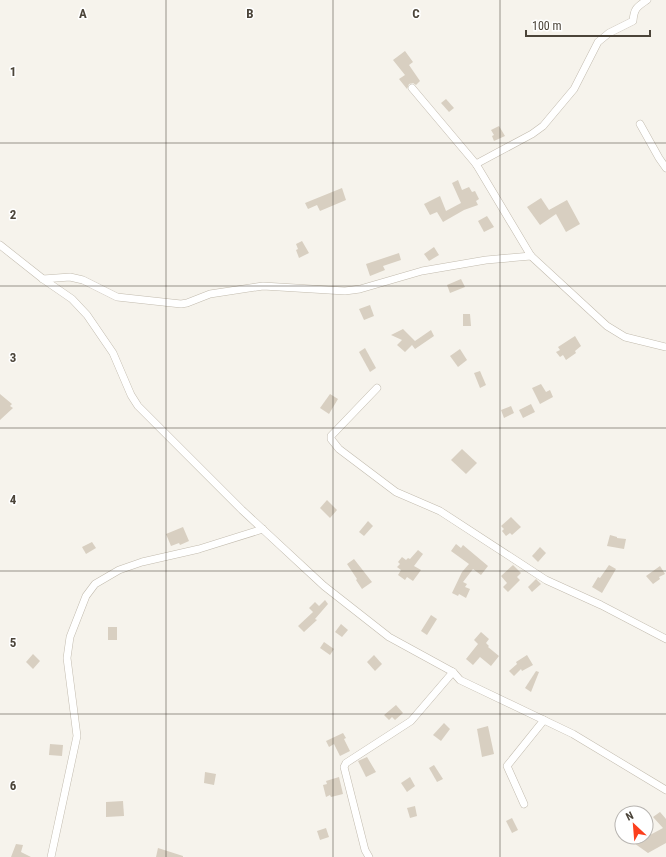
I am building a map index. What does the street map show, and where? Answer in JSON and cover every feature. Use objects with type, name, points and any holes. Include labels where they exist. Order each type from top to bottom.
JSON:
[{"type":"street","points":[[476,164],[532,134],[543,126],[574,89],[598,42],[609,33],[633,20],[636,8],[647,0]]},
{"type":"street","points":[[412,88],[476,164],[531,256],[608,326],[625,337],[666,347]]},
{"type":"street","points":[[640,124],[666,168]]},
{"type":"street","points":[[0,245],[43,279],[72,299],[87,315],[113,353],[131,395],[145,414],[324,586],[389,637],[453,672],[460,680],[573,734],[666,790]]},
{"type":"street","points":[[43,279],[70,277],[83,280],[124,299],[181,304],[210,294],[263,286],[345,291],[360,289],[422,271],[486,260],[531,256]]},
{"type":"street","points":[[377,388],[331,436],[331,439],[339,449],[396,492],[440,511],[546,580],[601,605],[666,639]]},
{"type":"street","points":[[51,857],[77,736],[67,658],[70,637],[86,596],[96,584],[119,570],[142,562],[199,549],[263,529]]},
{"type":"street","points":[[369,857],[365,850],[344,767],[346,763],[411,721],[453,672]]},
{"type":"street","points":[[524,804],[507,766],[544,720]]},
{"type":"building","points":[[405,51],[413,62],[409,65],[420,81],[416,85],[413,83],[409,84],[407,89],[399,79],[405,75],[393,60]]},
{"type":"building","points":[[446,99],[454,108],[449,112],[441,103]]},
{"type":"building","points":[[499,126],[505,136],[494,141],[492,136],[494,135],[491,130]]},
{"type":"building","points":[[458,180],[462,190],[469,187],[472,192],[475,191],[479,199],[476,201],[478,205],[464,210],[443,222],[437,212],[430,215],[424,204],[440,196],[446,211],[461,203],[452,183]]},
{"type":"building","points":[[342,188],[346,200],[320,211],[317,205],[308,209],[305,203]]},
{"type":"building","points":[[541,198],[549,210],[567,200],[580,224],[566,232],[556,214],[540,225],[527,207]]},
{"type":"building","points":[[487,216],[494,227],[484,232],[478,221]]},
{"type":"building","points":[[302,241],[309,253],[299,258],[296,250],[298,249],[296,244]]},
{"type":"building","points":[[434,247],[439,255],[429,261],[424,254]]},
{"type":"building","points":[[399,253],[401,260],[383,266],[385,270],[370,276],[366,264]]},
{"type":"building","points":[[461,279],[465,287],[450,293],[447,285]]},
{"type":"building","points":[[370,305],[374,316],[364,320],[359,309]]},
{"type":"building","points":[[463,314],[470,314],[471,326],[463,326]]},
{"type":"building","points":[[403,329],[415,341],[431,330],[434,336],[415,349],[412,345],[405,352],[397,345],[402,340],[391,335]]},
{"type":"building","points":[[575,336],[581,346],[575,351],[576,353],[566,360],[563,355],[560,357],[556,352],[560,350],[558,347]]},
{"type":"building","points":[[365,348],[376,368],[370,372],[359,352]]},
{"type":"building","points":[[460,349],[467,360],[458,367],[450,356]]},
{"type":"building","points":[[480,371],[486,385],[480,388],[474,373]]},
{"type":"building","points":[[541,384],[546,392],[550,390],[553,397],[540,404],[532,388]]},
{"type":"building","points":[[0,394],[12,404],[10,406],[13,408],[0,420]]},
{"type":"building","points":[[330,394],[338,399],[329,414],[320,408]]},
{"type":"building","points":[[531,404],[535,412],[523,418],[519,410]]},
{"type":"building","points":[[511,406],[514,413],[504,418],[501,410]]},
{"type":"building","points":[[462,449],[477,463],[466,474],[451,460]]},
{"type":"building","points":[[327,500],[337,510],[330,518],[320,508]]},
{"type":"building","points":[[511,517],[521,527],[512,535],[510,533],[506,536],[502,531],[504,529],[501,526]]},
{"type":"building","points":[[368,521],[373,526],[364,536],[359,532]]},
{"type":"building","points":[[183,527],[189,541],[180,545],[179,543],[171,546],[166,534]]},
{"type":"building","points":[[610,535],[617,538],[626,539],[624,549],[607,546]]},
{"type":"building","points":[[92,542],[96,548],[86,554],[82,547]]},
{"type":"building","points":[[456,544],[461,548],[463,545],[488,566],[481,575],[473,569],[463,582],[467,584],[465,587],[470,589],[466,598],[459,594],[458,596],[452,593],[462,572],[469,564],[451,551]]},
{"type":"building","points":[[540,547],[546,553],[538,562],[532,556]]},
{"type":"building","points":[[418,550],[423,554],[414,566],[421,570],[413,581],[407,577],[405,580],[398,575],[401,570],[397,567],[400,564],[398,562],[402,557],[406,560],[408,558],[410,559]]},
{"type":"building","points":[[354,559],[372,582],[362,589],[347,564]]},
{"type":"building","points":[[513,565],[521,573],[517,577],[520,580],[508,592],[503,587],[507,583],[501,576]]},
{"type":"building","points":[[609,565],[616,569],[602,593],[592,587],[598,577],[600,578]]},
{"type":"building","points":[[660,566],[665,574],[659,577],[660,579],[653,584],[646,576]]},
{"type":"building","points":[[536,579],[541,584],[532,592],[528,587]]},
{"type":"building","points":[[325,600],[328,604],[315,619],[317,620],[304,632],[298,626],[313,612],[309,608],[315,602],[319,606]]},
{"type":"building","points":[[431,615],[437,619],[427,635],[421,631]]},
{"type":"building","points":[[341,624],[348,630],[342,637],[335,632]]},
{"type":"building","points":[[108,627],[117,627],[117,640],[108,640]]},
{"type":"building","points":[[481,632],[489,639],[486,643],[489,646],[488,647],[499,656],[491,666],[480,657],[473,665],[466,659],[478,644],[474,640]]},
{"type":"building","points":[[324,642],[334,649],[330,655],[320,648]]},
{"type":"building","points":[[33,654],[40,661],[33,669],[26,662]]},
{"type":"building","points":[[374,655],[382,664],[375,671],[367,662]]},
{"type":"building","points":[[527,655],[533,665],[522,671],[521,669],[514,676],[509,671],[517,664],[516,662]]},
{"type":"building","points":[[536,671],[539,672],[531,692],[525,688]]},
{"type":"building","points":[[396,705],[403,713],[395,720],[392,717],[389,720],[384,715]]},
{"type":"building","points":[[444,723],[450,729],[441,741],[433,735]]},
{"type":"building","points":[[488,726],[494,754],[482,757],[477,729]]},
{"type":"building","points":[[343,733],[346,738],[344,739],[350,751],[340,756],[334,744],[329,747],[326,741]]},
{"type":"building","points":[[50,744],[63,745],[62,756],[49,755]]},
{"type":"building","points":[[367,757],[376,772],[366,777],[358,761]]},
{"type":"building","points":[[434,765],[443,779],[437,782],[429,768]]},
{"type":"building","points":[[205,772],[216,774],[214,785],[204,783]]},
{"type":"building","points":[[339,777],[343,794],[331,797],[330,795],[326,797],[323,785],[327,784],[326,781]]},
{"type":"building","points":[[410,777],[415,786],[407,792],[401,783]]},
{"type":"building","points":[[123,801],[124,816],[106,817],[106,802]]},
{"type":"building","points":[[415,806],[417,816],[410,818],[407,808]]},
{"type":"building","points":[[660,812],[666,819],[666,843],[648,853],[637,845],[654,845],[654,833],[663,828],[654,816]]},
{"type":"building","points":[[512,818],[518,830],[512,833],[506,821]]},
{"type":"building","points":[[326,828],[329,837],[320,840],[317,831]]},
{"type":"building","points":[[16,844],[23,845],[21,852],[31,857],[11,857]]},
{"type":"building","points":[[158,848],[183,856],[183,857],[156,857]]}]
